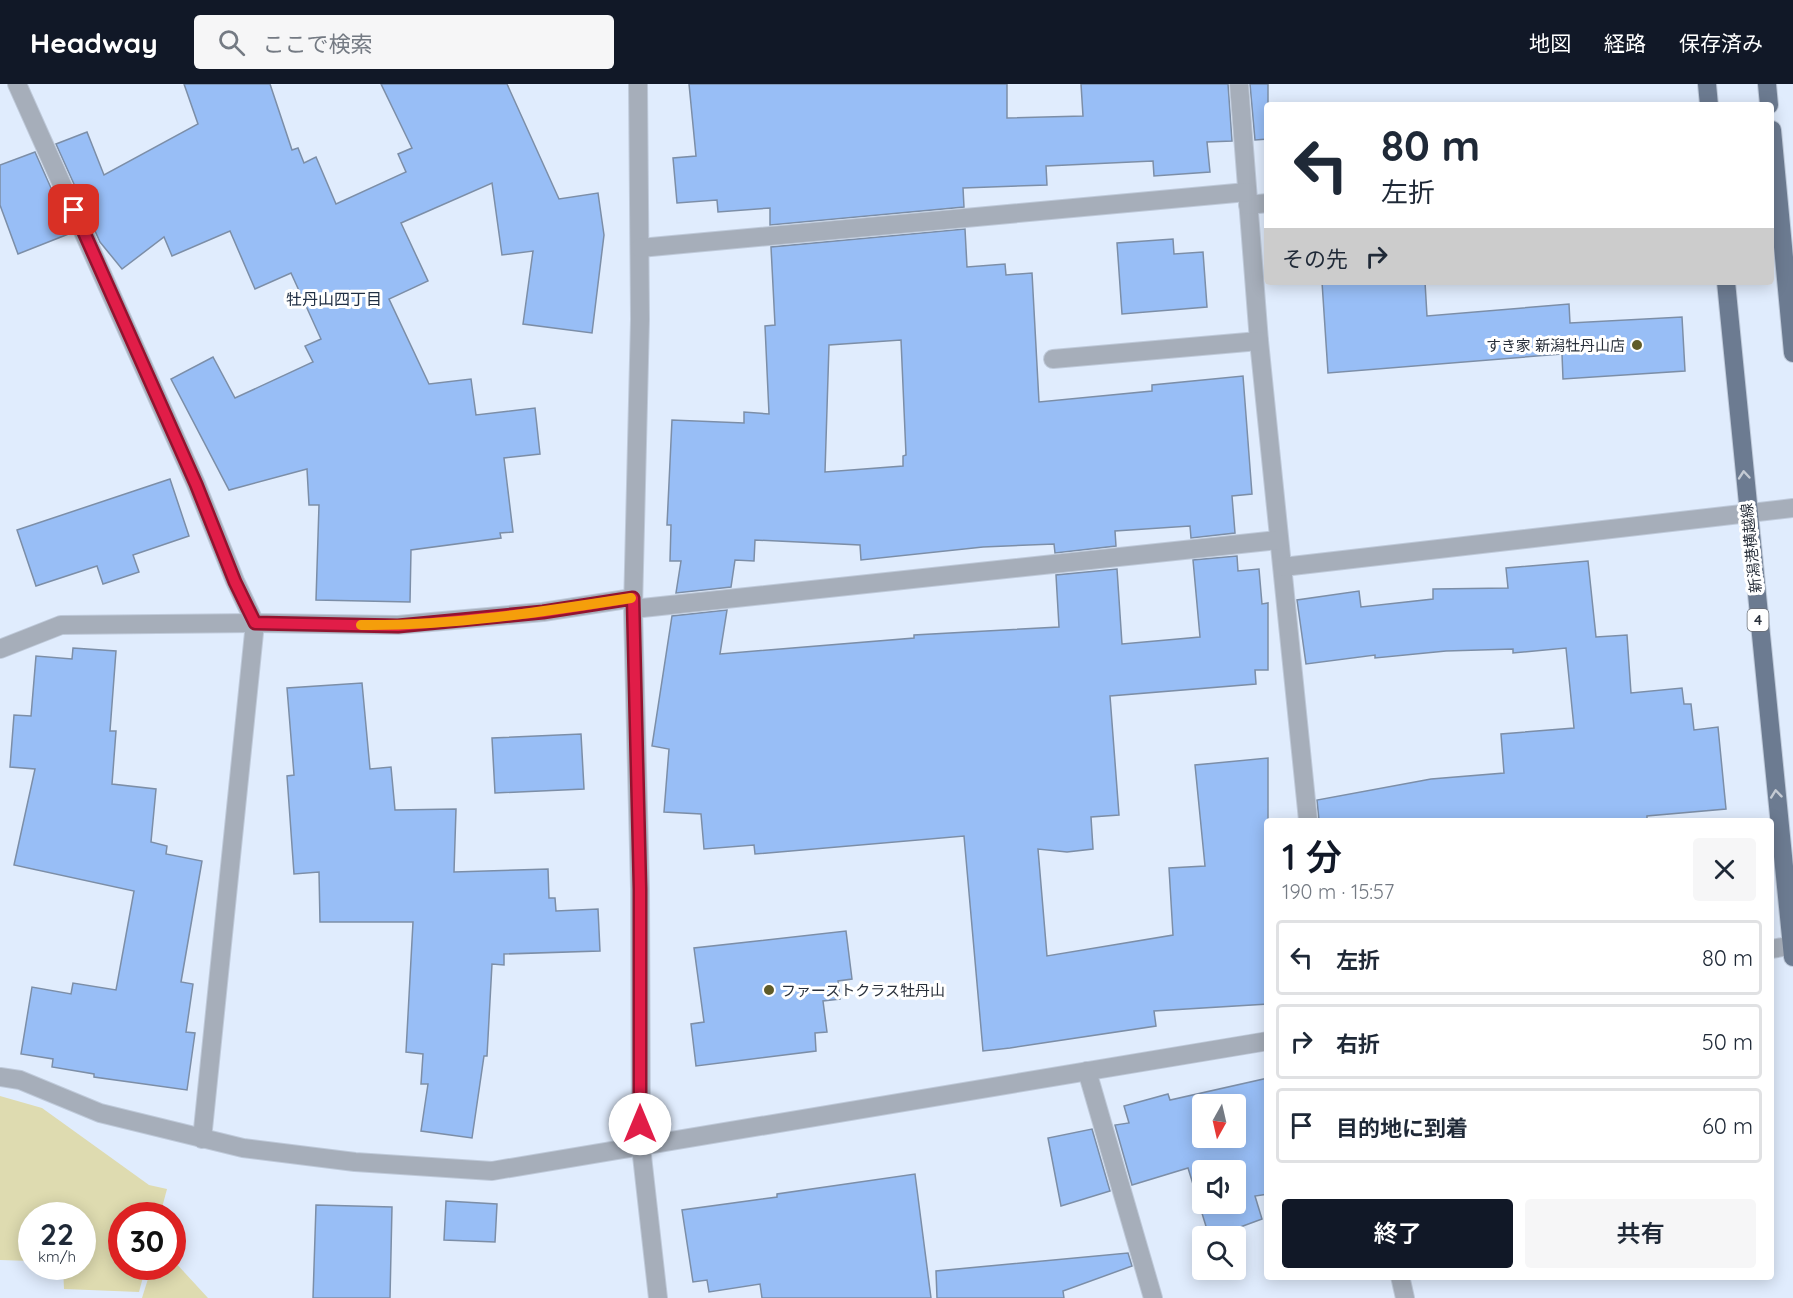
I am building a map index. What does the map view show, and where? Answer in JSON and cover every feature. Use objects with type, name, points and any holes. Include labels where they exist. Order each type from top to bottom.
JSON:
[{"type":"main road","points":[[1707,84],[1709,102]]},
{"type":"main road","points":[[1767,84],[1769,102]]},
{"type":"main road","points":[[1774,167],[1793,353]]},
{"type":"main road","name":"新潟港横越線","points":[[1726,285],[1793,949]]},
{"type":"street","points":[[17,84],[196,484],[235,582],[255,623],[202,1139]]},
{"type":"street","points":[[638,84],[640,331],[633,603],[640,889],[640,1147],[658,1298]]},
{"type":"street","points":[[1239,84],[1259,341],[1308,818]]},
{"type":"street","points":[[640,248],[1248,198],[1264,202]]},
{"type":"street","points":[[1053,359],[1259,341]]},
{"type":"street","points":[[1282,567],[1793,508]]},
{"type":"street","points":[[0,649],[61,625],[255,623],[398,626],[1278,540]]},
{"type":"street","points":[[1774,949],[1793,949]]},
{"type":"street","points":[[0,1077],[20,1080],[100,1113],[243,1148],[355,1162],[492,1171],[1264,1042]]},
{"type":"street","points":[[1087,1071],[1153,1298]]},
{"type":"street","points":[[1401,1280],[1405,1298]]},
{"type":"shaded area","points":[[0,1096],[42,1108],[149,1185],[167,1189],[164,1202],[108,1202],[108,1280],[142,1280],[139,1292],[64,1289],[64,1280],[96,1280],[96,1202],[18,1202],[18,1261],[0,1260]]},
{"type":"shaded area","points":[[186,1274],[208,1298],[142,1298],[148,1280],[186,1280]]},
{"type":"building","points":[[184,84],[270,84],[292,150],[298,148],[304,163],[316,157],[336,204],[406,172],[398,154],[412,148],[381,84],[507,84],[559,199],[598,193],[604,235],[592,333],[523,324],[533,251],[502,255],[492,183],[401,223],[428,281],[389,299],[429,384],[471,379],[476,415],[535,408],[540,454],[504,458],[513,532],[500,533],[501,538],[411,550],[410,602],[316,600],[319,505],[309,505],[307,469],[229,490],[171,379],[213,357],[235,398],[313,362],[305,346],[321,339],[291,273],[255,289],[230,231],[172,256],[164,237],[122,269],[100,242],[56,144],[87,132],[104,175],[198,124]]},
{"type":"building","points":[[689,84],[1007,84],[1007,118],[1083,116],[1081,84],[1228,84],[1232,141],[1207,142],[1210,172],[1154,176],[1153,161],[1046,166],[1047,185],[963,188],[964,207],[770,225],[770,208],[718,212],[717,200],[677,203],[673,158],[696,156]]},
{"type":"building","points":[[1250,84],[1268,84],[1268,102],[1264,102],[1264,139],[1255,140]]},
{"type":"building","points":[[35,152],[71,233],[18,254],[0,205],[0,165]]},
{"type":"building","points":[[965,229],[967,267],[1005,264],[1006,275],[1032,273],[1039,402],[1152,391],[1152,385],[1243,376],[1252,494],[1232,496],[1235,533],[1191,538],[1190,526],[1115,531],[1116,546],[1055,553],[1054,544],[983,547],[861,560],[860,545],[755,540],[754,561],[735,560],[731,587],[676,593],[681,561],[670,561],[671,525],[667,525],[672,420],[744,423],[744,412],[769,414],[765,326],[775,325],[771,247]],"holes":[[[901,340],[906,455],[903,456],[903,466],[825,472],[829,345]]]},
{"type":"building","points":[[1173,239],[1174,254],[1203,252],[1207,307],[1122,314],[1117,243]]},
{"type":"building","points":[[1322,285],[1425,285],[1427,316],[1569,304],[1570,323],[1682,317],[1685,371],[1563,379],[1562,354],[1328,373]]},
{"type":"building","points":[[170,479],[189,536],[133,555],[139,572],[103,584],[97,566],[36,586],[17,530]]},
{"type":"building","points":[[1237,556],[1238,571],[1259,569],[1262,604],[1268,603],[1268,670],[1255,670],[1256,684],[1110,696],[1119,815],[1091,817],[1093,849],[1067,852],[1038,849],[1047,956],[1173,935],[1169,868],[1205,866],[1195,765],[1268,758],[1268,818],[1264,818],[1264,1004],[1154,1011],[1156,1026],[983,1051],[964,836],[755,854],[754,845],[704,849],[701,814],[664,812],[669,749],[652,746],[672,616],[727,610],[720,654],[914,638],[914,635],[1059,627],[1056,575],[1117,569],[1122,644],[1200,637],[1193,560]]},
{"type":"building","points":[[1588,561],[1596,637],[1627,635],[1631,693],[1682,688],[1684,704],[1691,704],[1694,730],[1718,727],[1726,809],[1647,816],[1647,818],[1319,818],[1317,800],[1431,779],[1504,773],[1501,734],[1574,728],[1566,648],[1513,653],[1513,649],[1446,651],[1375,658],[1375,655],[1306,664],[1297,600],[1359,591],[1361,607],[1433,599],[1433,589],[1508,588],[1506,568]]},
{"type":"building","points":[[73,648],[116,651],[110,731],[116,731],[112,784],[156,789],[151,842],[167,846],[166,854],[202,861],[181,982],[193,984],[186,1032],[195,1033],[187,1090],[94,1077],[94,1074],[52,1067],[53,1059],[21,1054],[32,987],[71,994],[73,983],[116,990],[134,891],[14,865],[35,769],[10,767],[14,715],[31,716],[36,656],[72,659]]},
{"type":"building","points":[[362,683],[370,769],[391,767],[395,810],[456,809],[454,872],[548,869],[549,898],[555,898],[556,911],[598,909],[600,951],[504,954],[504,965],[492,964],[487,1056],[484,1056],[472,1138],[421,1131],[428,1084],[421,1084],[423,1054],[406,1052],[413,922],[320,922],[319,872],[294,874],[287,776],[294,775],[287,688]]},
{"type":"building","points":[[581,734],[584,789],[495,793],[492,738]]},
{"type":"building","name":"ファーストクラス牡丹山","points":[[846,931],[852,979],[838,981],[840,999],[823,1001],[827,1032],[815,1033],[816,1051],[696,1066],[691,1024],[704,1022],[694,948]]},
{"type":"building","points":[[1264,1079],[1264,1195],[1255,1196],[1262,1219],[1243,1226],[1206,1226],[1202,1214],[1246,1214],[1246,1160],[1192,1160],[1192,1181],[1188,1168],[1132,1185],[1115,1125],[1129,1123],[1124,1106],[1168,1094],[1170,1100],[1192,1095],[1192,1148],[1246,1148],[1246,1094],[1197,1094]]},
{"type":"building","points":[[1092,1129],[1110,1191],[1061,1206],[1048,1138]]},
{"type":"building","points":[[915,1174],[931,1298],[762,1298],[760,1284],[709,1292],[707,1280],[693,1282],[682,1210]]},
{"type":"building","points":[[446,1201],[497,1204],[495,1242],[444,1240]]},
{"type":"building","points":[[316,1205],[392,1207],[390,1298],[313,1298]]},
{"type":"building","points":[[1128,1253],[1132,1266],[1063,1291],[1064,1298],[937,1298],[936,1271]]},
{"type":"slow traffic","points":[[361,625],[398,626],[543,612],[631,598]]},
{"type":"place","name":"すき家 新潟牡丹山店","points":[[1637,345]]},
{"type":"place","name":"ファーストクラス牡丹山","points":[[769,990]]},
{"type":"district","name":"牡丹山四丁目","points":[[334,299]]},
{"type":"route","points":[[74,210],[196,484],[235,582],[255,623],[398,626],[543,612],[633,598],[640,889],[640,1124]]}]
